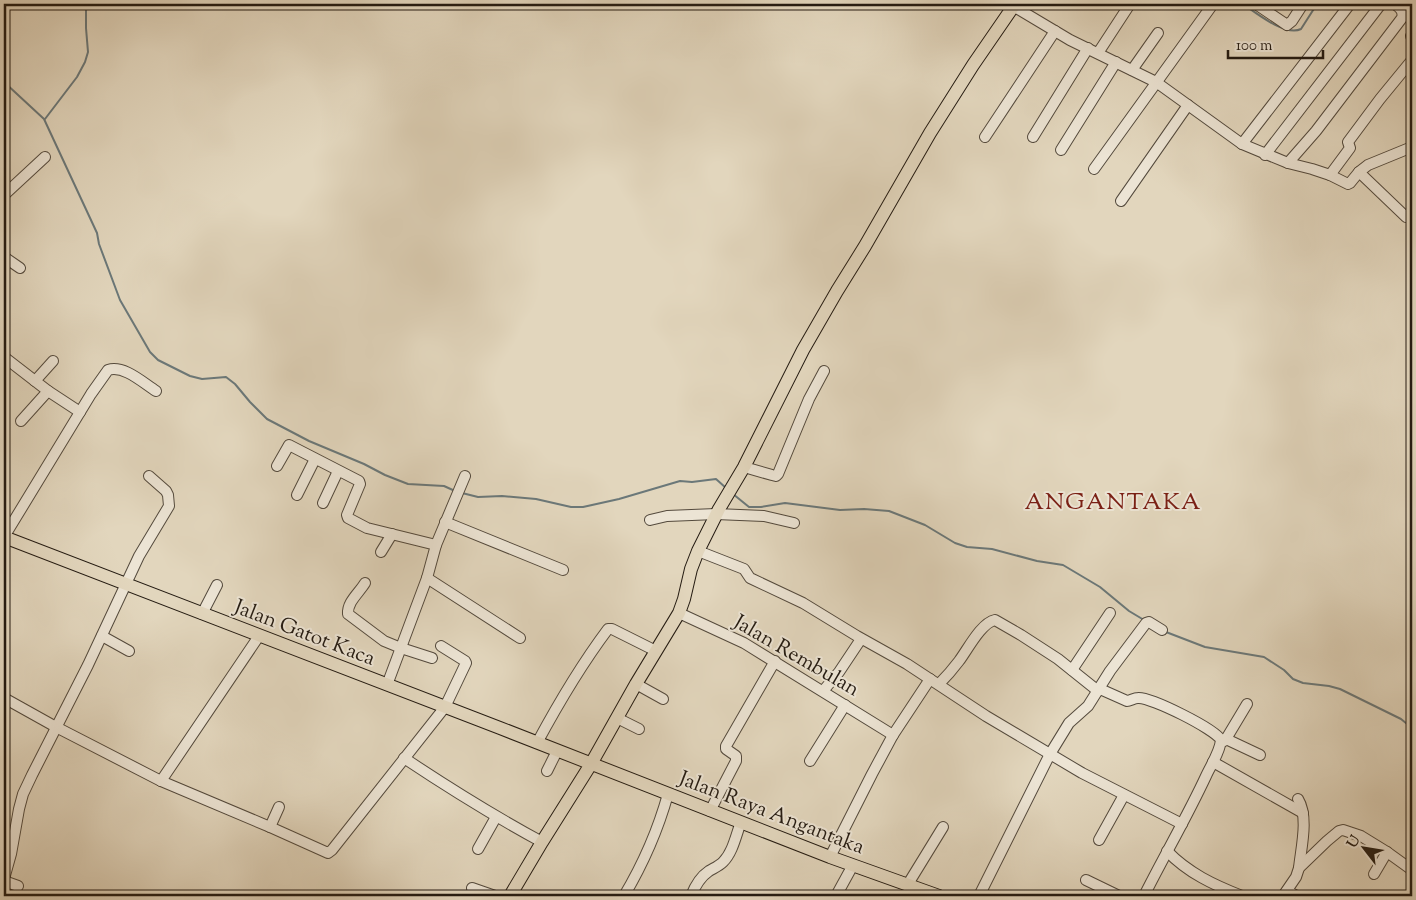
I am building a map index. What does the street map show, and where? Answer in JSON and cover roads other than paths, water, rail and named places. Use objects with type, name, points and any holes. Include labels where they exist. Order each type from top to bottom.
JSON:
[{"type":"main road","points":[[510,896],[591,764],[679,613],[698,551],[716,514],[744,467],[803,350],[930,133],[1014,5]]},
{"type":"main road","name":"Jalan Gatot Kaca","points":[[4,537],[591,764]]},
{"type":"main road","name":"Jalan Raya Angantaka","points":[[591,764],[830,858],[908,884],[932,895]]},
{"type":"street","points":[[1098,53],[1130,4]]},
{"type":"street","points":[[1094,169],[1213,4]]},
{"type":"street","points":[[1257,4],[1287,25],[1292,21],[1303,4]]},
{"type":"street","points":[[1242,144],[1350,4]]},
{"type":"street","points":[[1266,155],[1381,4]]},
{"type":"street","points":[[1288,163],[1316,131],[1402,18],[1402,10],[1395,4]]},
{"type":"street","points":[[1014,5],[1055,31],[1156,82],[1242,144],[1288,163],[1330,175],[1348,184],[1368,165],[1412,147]]},
{"type":"street","points":[[985,137],[1055,31]]},
{"type":"street","points":[[1132,70],[1158,33]]},
{"type":"street","points":[[1034,137],[1088,48]]},
{"type":"street","points":[[1330,175],[1350,148],[1349,140],[1412,60]]},
{"type":"street","points":[[1061,150],[1116,62]]},
{"type":"street","points":[[1122,201],[1188,105]]},
{"type":"street","points":[[4,196],[45,157]]},
{"type":"street","points":[[1359,172],[1406,217],[1412,212]]},
{"type":"street","points":[[4,257],[20,268]]},
{"type":"street","points":[[4,357],[48,391],[80,412]]},
{"type":"street","points":[[35,381],[53,361]]},
{"type":"street","points":[[4,537],[106,372],[110,369],[119,369],[156,391]]},
{"type":"street","points":[[744,467],[776,476],[778,474],[809,399],[824,371]]},
{"type":"street","points":[[21,421],[48,391]]},
{"type":"street","points":[[277,466],[288,445],[360,482],[347,515],[348,518],[367,528],[436,545]]},
{"type":"street","points":[[297,495],[315,459]]},
{"type":"street","points":[[323,502],[338,471]]},
{"type":"street","points":[[18,886],[4,880],[23,794],[102,636],[125,584],[148,540],[169,506],[166,490],[149,476]]},
{"type":"street","points":[[387,685],[427,578],[436,545],[465,476]]},
{"type":"street","points":[[650,520],[667,516],[716,514],[764,516],[794,523]]},
{"type":"street","points":[[445,522],[563,570]]},
{"type":"street","points":[[381,552],[392,534]]},
{"type":"street","points":[[698,551],[744,569],[750,578],[803,603],[907,664],[986,716],[1082,773],[1182,824]]},
{"type":"street","points":[[427,578],[520,638]]},
{"type":"street","points":[[365,583],[350,602],[348,614],[377,636],[401,648],[432,658]]},
{"type":"street","points":[[202,614],[217,585]]},
{"type":"street","name":"Jalan Rembulan","points":[[679,613],[744,643],[892,735]]},
{"type":"street","points":[[1072,670],[1110,613]]},
{"type":"street","points":[[830,858],[892,735],[934,682],[960,660],[982,629],[994,620],[1021,635],[1099,690],[1127,702],[1139,698],[1171,710],[1191,719],[1223,740],[1260,755]]},
{"type":"street","points":[[979,896],[1050,754],[1069,723],[1074,717],[1085,710],[1110,671],[1146,623],[1148,622],[1162,630]]},
{"type":"street","points":[[536,743],[575,677],[608,629],[612,629],[656,651]]},
{"type":"street","points":[[102,636],[129,651]]},
{"type":"street","points":[[162,781],[259,636]]},
{"type":"street","points":[[822,691],[839,672],[862,638]]},
{"type":"street","points":[[4,698],[162,781],[329,853],[445,707],[466,662],[441,646]]},
{"type":"street","points":[[710,811],[736,760],[736,756],[726,749],[726,746],[774,661]]},
{"type":"street","points":[[636,684],[663,699]]},
{"type":"street","points":[[1144,896],[1192,806],[1223,740],[1247,704]]},
{"type":"street","points":[[810,761],[845,705]]},
{"type":"street","points":[[617,718],[638,729]]},
{"type":"street","points":[[547,770],[556,751]]},
{"type":"street","points":[[404,758],[446,787],[542,842]]},
{"type":"street","points":[[1213,762],[1303,813]]},
{"type":"street","points":[[624,896],[645,857],[663,813],[668,794]]},
{"type":"street","points":[[1099,840],[1124,795]]},
{"type":"street","points":[[1296,896],[1285,893],[1296,877],[1299,868],[1304,820],[1298,799]]},
{"type":"street","points":[[270,827],[279,807]]},
{"type":"street","points":[[478,849],[496,817]]},
{"type":"street","points":[[691,896],[703,875],[720,865],[726,858],[741,822]]},
{"type":"street","points":[[908,884],[943,827]]},
{"type":"street","points":[[1299,868],[1327,841],[1343,830],[1361,836],[1412,870]]},
{"type":"street","points":[[1167,851],[1196,875],[1242,896]]},
{"type":"street","points":[[1374,874],[1387,852]]},
{"type":"street","points":[[836,896],[853,865]]},
{"type":"street","points":[[1086,880],[1118,896]]},
{"type":"street","points":[[472,888],[495,896]]},
{"type":"waterway","points":[[45,119],[77,77],[85,62],[88,52],[86,10],[91,4]]},
{"type":"waterway","points":[[1001,4],[1008,8]]},
{"type":"waterway","points":[[1243,4],[1271,23],[1287,30],[1295,31],[1301,29],[1317,4]]},
{"type":"waterway","points":[[1406,9],[1412,15]]},
{"type":"waterway","points":[[4,82],[44,119],[97,233],[99,244],[120,300],[150,352],[158,360],[190,376],[202,379],[226,377],[235,384],[267,419],[309,441],[385,475],[408,484],[444,486],[455,491]]},
{"type":"waterway","points":[[462,493],[478,497],[502,496],[536,499],[571,507],[583,507],[619,499],[680,481],[692,482],[716,479],[726,488]]},
{"type":"waterway","points":[[733,494],[749,507],[785,503],[840,510],[889,511],[925,525],[955,543],[967,547],[992,549],[1037,561],[1063,565],[1100,587],[1129,611],[1144,620]]},
{"type":"waterway","points":[[1166,632],[1205,647],[1264,657],[1284,670],[1293,679],[1303,683],[1340,689],[1401,719],[1412,728]]},
{"type":"district","name":"ANGANTAKA","points":[[1113,501]]}]
